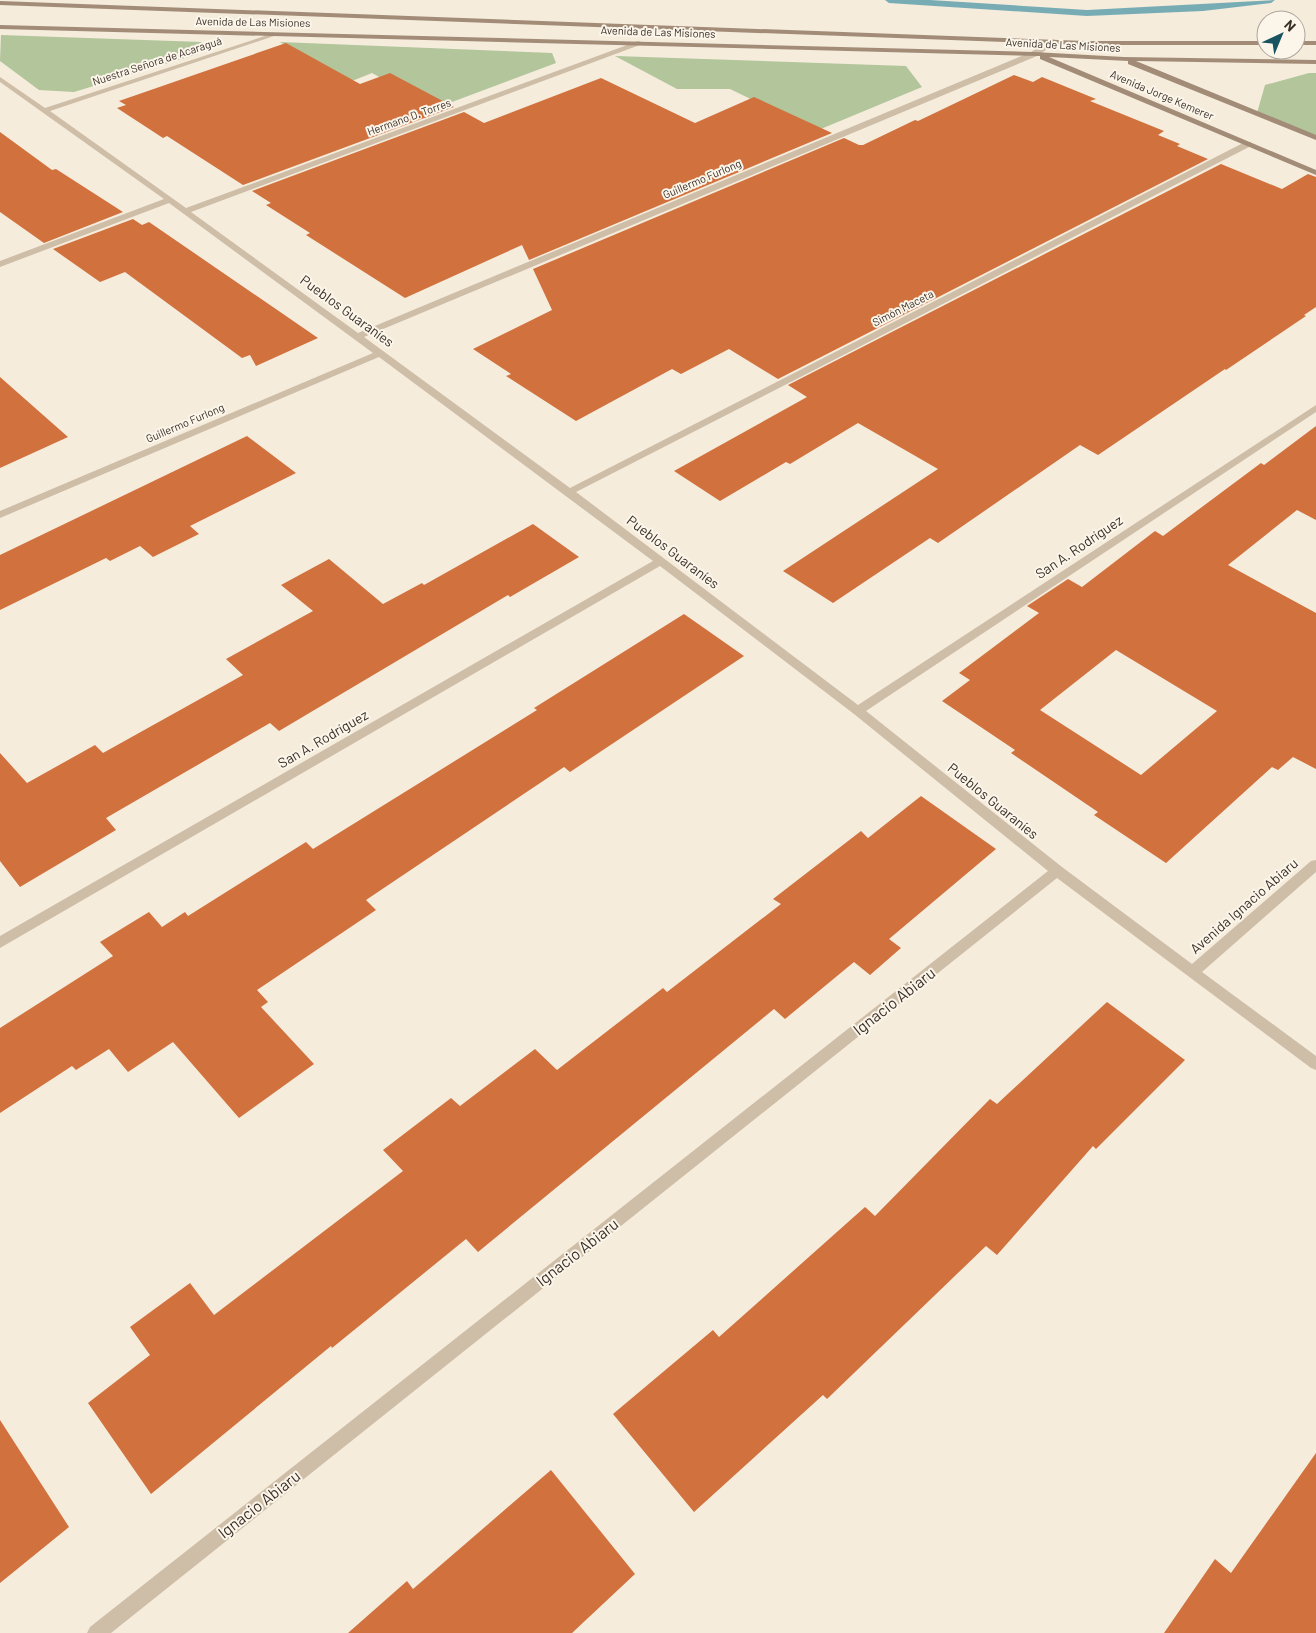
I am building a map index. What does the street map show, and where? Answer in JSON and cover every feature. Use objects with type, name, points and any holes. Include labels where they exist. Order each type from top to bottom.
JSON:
[{"type":"main road","name":"Avenida de Las Misiones","points":[[0,3],[1086,43],[1256,43]]},
{"type":"main road","name":"Avenida de Las Misiones","points":[[0,27],[1034,54],[1124,59],[1316,62]]},
{"type":"main road","name":"Avenida Jorge Kemerer","points":[[999,39],[1316,173]]},
{"type":"main road","name":"Avenida Jorge Kemerer","points":[[1086,43],[1316,138]]},
{"type":"street","name":"Nuestra Señora de Acaraguá","points":[[45,110],[276,34]]},
{"type":"street","name":"Guillermo Furlong","points":[[357,337],[1034,54],[1055,41]]},
{"type":"street","name":"Hermano D. Torres","points":[[185,211],[641,43]]},
{"type":"street","name":"Pueblos Guaraníes","points":[[0,79],[170,200],[569,492],[858,711],[1057,871],[1316,1064]]},
{"type":"street","name":"Simón Maceta","points":[[569,492],[1248,144]]},
{"type":"street","points":[[0,264],[170,200]]},
{"type":"street","name":"Guillermo Furlong","points":[[0,515],[379,354]]},
{"type":"street","name":"San A. Rodríguez","points":[[858,711],[1316,408]]},
{"type":"street","name":"San A. Rodríguez","points":[[0,943],[661,561]]},
{"type":"street","name":"Avenida Ignacio Abiaru","points":[[1192,972],[1316,865]]},
{"type":"street","name":"Ignacio Abiaru","points":[[96,1633],[1057,871]]},
{"type":"green space","points":[[1,35],[202,42],[198,54],[74,92],[39,90],[0,61]]},
{"type":"green space","points":[[280,42],[552,53],[556,63],[436,108],[372,73],[347,83]]},
{"type":"green space","points":[[615,56],[906,66],[922,87],[816,131],[730,89],[677,89]]},
{"type":"green space","points":[[1309,73],[1316,73],[1316,137],[1257,113],[1265,85]]},
{"type":"building","points":[[286,43],[360,84],[390,73],[454,107],[243,185],[167,136],[163,138],[117,108],[126,105],[119,101]]},
{"type":"building","points":[[1014,75],[1033,82],[1042,77],[1096,99],[1090,101],[1164,131],[1158,135],[1180,144],[1177,146],[1208,159],[778,379],[729,349],[681,374],[672,369],[576,421],[506,376],[511,374],[473,349],[552,310],[533,269],[844,138],[863,145]]},
{"type":"building","points":[[601,78],[695,123],[754,97],[832,133],[529,260],[522,245],[405,298],[306,235],[310,233],[266,205],[271,203],[252,191],[464,112],[484,123]]},
{"type":"building","points":[[0,132],[52,170],[56,169],[123,212],[44,243],[0,212]]},
{"type":"building","points":[[1221,164],[1282,189],[1308,174],[1316,177],[1316,307],[1304,315],[1306,316],[1098,455],[1080,445],[938,543],[930,538],[833,603],[783,571],[938,469],[858,423],[790,464],[786,462],[720,501],[674,471],[807,397],[788,385]]},
{"type":"building","points":[[133,219],[142,225],[149,222],[318,338],[256,366],[250,355],[242,358],[125,272],[100,282],[53,249]]},
{"type":"building","points":[[0,377],[68,437],[0,468]]},
{"type":"building","points":[[1316,426],[1316,520],[1297,510],[1228,565],[1316,613],[1316,769],[1293,757],[1278,770],[1272,767],[1166,863],[1094,815],[1098,812],[1011,753],[1015,750],[942,701],[970,680],[959,673],[1039,613],[1027,606],[1068,579],[1082,587],[1155,531],[1163,536],[1261,463],[1264,465]],"holes":[[[1116,650],[1217,711],[1141,775],[1040,710]]]},
{"type":"building","points":[[247,436],[296,473],[190,526],[199,534],[153,557],[140,546],[110,561],[106,558],[0,610],[0,555]]},
{"type":"building","points":[[533,524],[579,557],[510,597],[508,595],[279,731],[270,723],[106,818],[116,830],[20,887],[0,861],[0,753],[27,783],[95,745],[103,753],[243,675],[226,659],[313,611],[281,585],[329,559],[383,604],[422,583],[424,585]]},
{"type":"building","points":[[684,614],[744,656],[570,772],[564,767],[366,900],[376,910],[257,990],[268,1002],[261,1007],[314,1064],[239,1118],[173,1042],[128,1072],[109,1049],[76,1070],[72,1066],[0,1113],[0,1028],[113,956],[100,942],[149,912],[162,927],[185,912],[188,916],[306,842],[313,849],[537,710],[534,708]]},
{"type":"building","points":[[921,796],[996,849],[889,939],[901,948],[870,975],[854,962],[785,1019],[774,1009],[478,1252],[466,1239],[332,1348],[331,1346],[151,1494],[88,1403],[150,1355],[130,1327],[190,1283],[214,1315],[403,1171],[383,1150],[451,1098],[460,1106],[535,1049],[557,1070],[663,988],[667,992],[781,904],[773,899],[861,831],[868,838]]},
{"type":"building","points":[[1107,1002],[1185,1060],[1096,1149],[1093,1146],[997,1255],[986,1246],[827,1399],[823,1395],[694,1512],[613,1414],[713,1330],[719,1337],[865,1207],[875,1216],[990,1099],[997,1104]]},
{"type":"building","points":[[0,1420],[69,1527],[0,1583]]},
{"type":"building","points":[[1316,1453],[1316,1633],[1164,1633],[1215,1559],[1231,1573]]},
{"type":"building","points":[[551,1470],[635,1574],[572,1633],[348,1633],[407,1581],[413,1589]]},
{"type":"waterway","points":[[889,0],[1087,13],[1203,8],[1271,0]]}]
